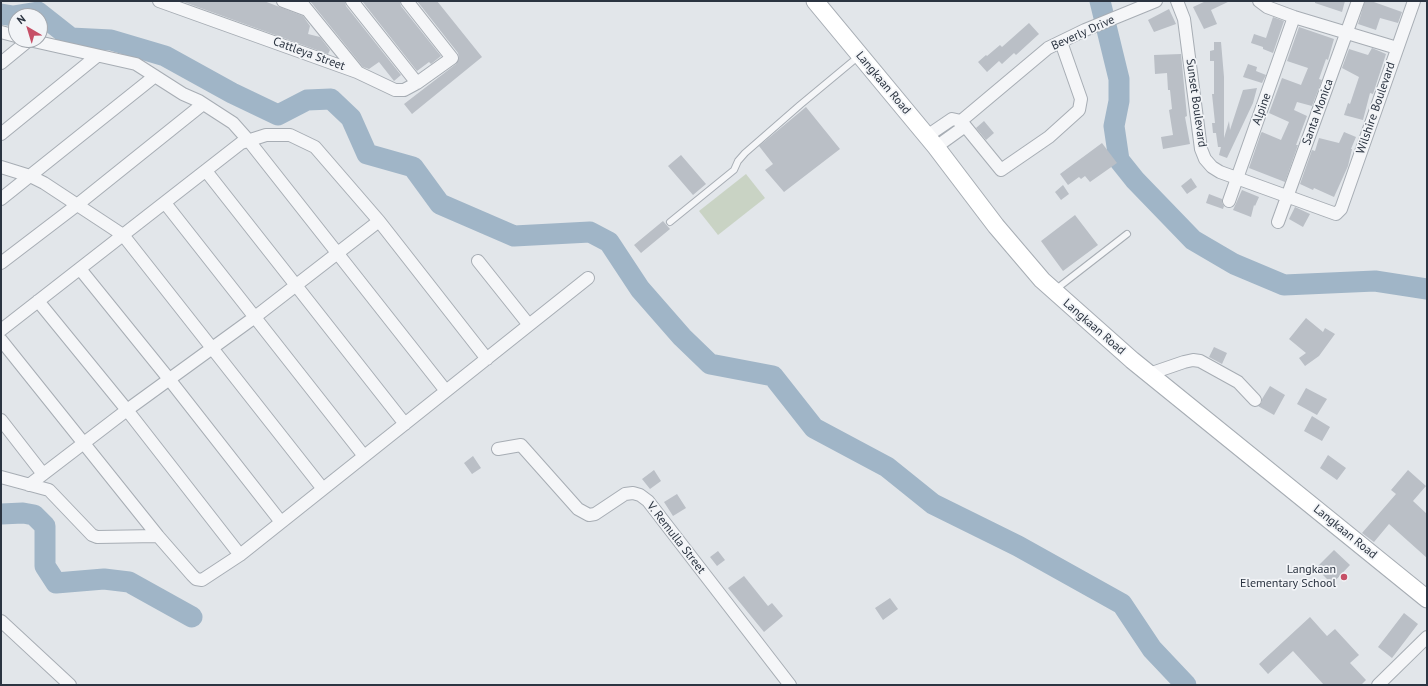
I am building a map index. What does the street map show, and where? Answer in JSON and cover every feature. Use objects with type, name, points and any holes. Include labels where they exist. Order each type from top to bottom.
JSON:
[{"type":"street","name":"Cattleya Street","points":[[159,1],[175,3],[358,72],[395,90],[404,90],[417,83],[452,58],[407,1]]},
{"type":"street","points":[[283,1],[304,5],[358,72]]},
{"type":"street","points":[[352,1],[417,83]]},
{"type":"street","name":"Langkaan Road","points":[[815,1],[931,141],[996,226],[1042,280],[1149,374],[1427,599]]},
{"type":"street","name":"Beverly Drive","points":[[931,141],[961,129],[960,121],[1048,48],[1085,30],[1156,1]]},
{"type":"street","name":"Sunset Boulevard","points":[[1176,1],[1184,19],[1201,149],[1205,159],[1212,167],[1220,172],[1336,214]]},
{"type":"street","points":[[1259,1],[1267,6],[1294,17],[1397,48]]},
{"type":"street","name":"Santa Monica","points":[[1278,222],[1358,1]]},
{"type":"street","name":"Wilshire Boulevard","points":[[1336,214],[1341,209],[1414,1]]},
{"type":"street","name":"Alpine","points":[[1229,201],[1294,17]]},
{"type":"street","points":[[960,121],[1001,170],[1049,137],[1079,110],[1081,99],[1061,42]]},
{"type":"street","points":[[48,44],[136,64],[183,94],[203,104],[233,123],[249,141],[446,391]]},
{"type":"street","points":[[1,63],[19,48]]},
{"type":"street","points":[[1,134],[97,56]]},
{"type":"street","points":[[1,199],[155,76]]},
{"type":"street","points":[[1,263],[77,205],[203,104]]},
{"type":"street","points":[[1,330],[241,143],[266,135],[290,135],[315,147],[379,221],[487,358]]},
{"type":"street","points":[[1,167],[30,176],[44,183],[123,235],[323,489]]},
{"type":"street","points":[[206,171],[405,424]]},
{"type":"street","points":[[165,202],[364,456]]},
{"type":"street","points":[[29,485],[169,378],[255,317],[379,221]]},
{"type":"street","points":[[478,261],[529,325]]},
{"type":"street","points":[[80,269],[169,378],[281,522]]},
{"type":"street","points":[[1,340],[158,536],[196,579],[202,580],[240,555],[588,278]]},
{"type":"street","points":[[38,301],[127,410],[240,555]]},
{"type":"street","points":[[1149,374],[1184,362],[1193,360],[1200,361],[1238,382],[1255,400]]},
{"type":"street","points":[[1,420],[43,474]]},
{"type":"street","name":"V. Remulla Street","points":[[498,449],[522,445],[578,509],[589,515],[595,514],[625,494],[633,493],[640,495],[648,501],[790,685]]},
{"type":"street","points":[[1,477],[49,490],[92,535],[96,537],[158,536]]},
{"type":"street","points":[[1,621],[70,685]]},
{"type":"street","points":[[1378,685],[1427,637]]},
{"type":"lane","points":[[670,222],[734,170],[738,162],[746,153],[860,55]]},
{"type":"lane","points":[[1054,291],[1127,234]]},
{"type":"green space","points":[[746,174],[765,198],[718,235],[699,211]]},
{"type":"building","points":[[181,1],[264,1],[303,16],[310,26],[308,34],[320,37],[330,50],[328,54]]},
{"type":"building","points":[[310,1],[345,1],[346,6],[401,75],[394,81],[379,62],[369,69],[363,67]]},
{"type":"building","points":[[362,1],[400,1],[401,6],[441,56],[431,64],[429,62],[417,71]]},
{"type":"building","points":[[417,1],[437,1],[482,57],[412,114],[404,104],[456,64],[459,57],[458,53]]},
{"type":"building","points":[[1206,1],[1230,1],[1211,10],[1217,24],[1204,29],[1193,7]]},
{"type":"building","points":[[1315,1],[1345,1],[1342,12],[1315,3]]},
{"type":"building","points":[[1365,1],[1371,1],[1402,12],[1398,23],[1380,18],[1376,30],[1358,24]]},
{"type":"building","points":[[1169,9],[1176,24],[1154,32],[1148,20]]},
{"type":"building","points":[[1273,17],[1284,21],[1273,53],[1263,49],[1263,47],[1251,43],[1254,34],[1266,38]]},
{"type":"building","points":[[1029,23],[1039,34],[1016,55],[1014,53],[1002,64],[999,61],[987,72],[978,62],[1000,45],[1002,47]]},
{"type":"building","points":[[1299,27],[1334,39],[1328,60],[1326,59],[1319,79],[1322,80],[1312,106],[1297,102],[1294,110],[1307,116],[1296,145],[1298,145],[1285,182],[1249,168],[1261,133],[1262,132],[1281,140],[1289,122],[1269,113],[1282,78],[1301,85],[1308,68],[1287,61]]},
{"type":"building","points":[[1214,42],[1221,42],[1224,77],[1224,138],[1229,121],[1230,130],[1243,90],[1257,88],[1253,103],[1227,158],[1219,155],[1221,147],[1218,147],[1216,133],[1213,133],[1212,123],[1215,123],[1212,94],[1214,94],[1214,61],[1210,61],[1210,51],[1214,50]]},
{"type":"building","points":[[1372,48],[1386,54],[1373,94],[1370,93],[1363,120],[1344,115],[1348,103],[1350,104],[1359,77],[1342,68],[1349,49],[1368,55]]},
{"type":"building","points":[[1181,54],[1187,116],[1185,117],[1190,144],[1163,149],[1161,137],[1173,135],[1169,110],[1172,109],[1170,90],[1168,90],[1167,73],[1155,74],[1154,55]]},
{"type":"building","points":[[1248,64],[1257,67],[1256,71],[1266,75],[1262,83],[1243,77]]},
{"type":"building","points":[[806,107],[840,149],[784,192],[765,170],[773,164],[759,146]]},
{"type":"building","points":[[984,121],[994,133],[986,140],[976,128]]},
{"type":"building","points":[[1344,132],[1356,137],[1351,149],[1348,166],[1334,197],[1314,188],[1313,190],[1300,184],[1312,150],[1315,151],[1319,138],[1339,143]]},
{"type":"building","points":[[1102,143],[1117,163],[1090,182],[1085,176],[1081,179],[1079,177],[1068,185],[1060,174]]},
{"type":"building","points":[[681,155],[706,184],[693,195],[668,166]]},
{"type":"building","points":[[1191,178],[1197,187],[1187,194],[1181,186]]},
{"type":"building","points":[[1063,185],[1069,194],[1061,200],[1055,192]]},
{"type":"building","points":[[1242,190],[1259,197],[1255,206],[1254,205],[1251,217],[1233,210]]},
{"type":"building","points":[[1209,194],[1222,199],[1224,206],[1223,209],[1206,203]]},
{"type":"building","points":[[1295,207],[1310,214],[1303,227],[1289,219]]},
{"type":"building","points":[[1075,215],[1098,245],[1063,271],[1041,241]]},
{"type":"building","points":[[663,221],[670,229],[641,253],[634,245]]},
{"type":"building","points":[[1306,318],[1323,332],[1325,328],[1335,334],[1319,356],[1305,366],[1299,358],[1306,353],[1289,339]]},
{"type":"building","points":[[1214,347],[1227,353],[1222,364],[1209,357]]},
{"type":"building","points":[[1270,386],[1285,395],[1274,415],[1258,406],[1262,402],[1262,399]]},
{"type":"building","points":[[1306,388],[1327,399],[1317,415],[1297,404]]},
{"type":"building","points":[[1312,416],[1330,427],[1322,441],[1304,431]]},
{"type":"building","points":[[1328,455],[1346,468],[1337,480],[1320,468]]},
{"type":"building","points":[[473,456],[481,468],[472,474],[464,463]]},
{"type":"building","points":[[654,470],[661,481],[650,489],[642,479]]},
{"type":"building","points":[[1408,470],[1426,486],[1413,501],[1427,514],[1427,558],[1389,524],[1374,542],[1362,533],[1396,494],[1391,490]]},
{"type":"building","points":[[677,494],[686,508],[673,516],[664,502]]},
{"type":"building","points":[[1334,550],[1350,565],[1332,584],[1316,568]]},
{"type":"building","points":[[718,551],[725,560],[717,566],[710,557]]},
{"type":"building","points":[[744,576],[768,606],[772,603],[783,616],[764,632],[728,588]]},
{"type":"building","points":[[890,598],[898,609],[883,620],[875,608]]},
{"type":"building","points":[[1404,613],[1418,624],[1392,658],[1378,647]]},
{"type":"building","points":[[1310,617],[1327,636],[1335,629],[1359,655],[1350,663],[1366,680],[1361,685],[1324,685],[1293,651],[1268,674],[1259,664]]},
{"type":"waterway","points":[[1100,1],[1119,79],[1119,101],[1114,126],[1119,160],[1135,180],[1193,240],[1234,264],[1284,285],[1375,281],[1427,289]]},
{"type":"waterway","points":[[1,14],[13,16],[38,12],[71,38],[111,40],[165,56],[232,93],[278,115],[307,100],[331,99],[351,118],[367,154],[413,167],[440,204],[514,236],[590,232],[609,242],[640,289],[682,337],[710,364],[773,376],[814,428],[887,467],[933,504],[1018,546],[1122,604],[1152,649],[1186,685]]},
{"type":"waterway","points":[[1,514],[23,513],[34,515],[45,526],[45,566],[56,583],[104,579],[129,582],[192,617]]},
{"type":"place","name":"Langkaan Elementary School","points":[[1344,577]]}]
